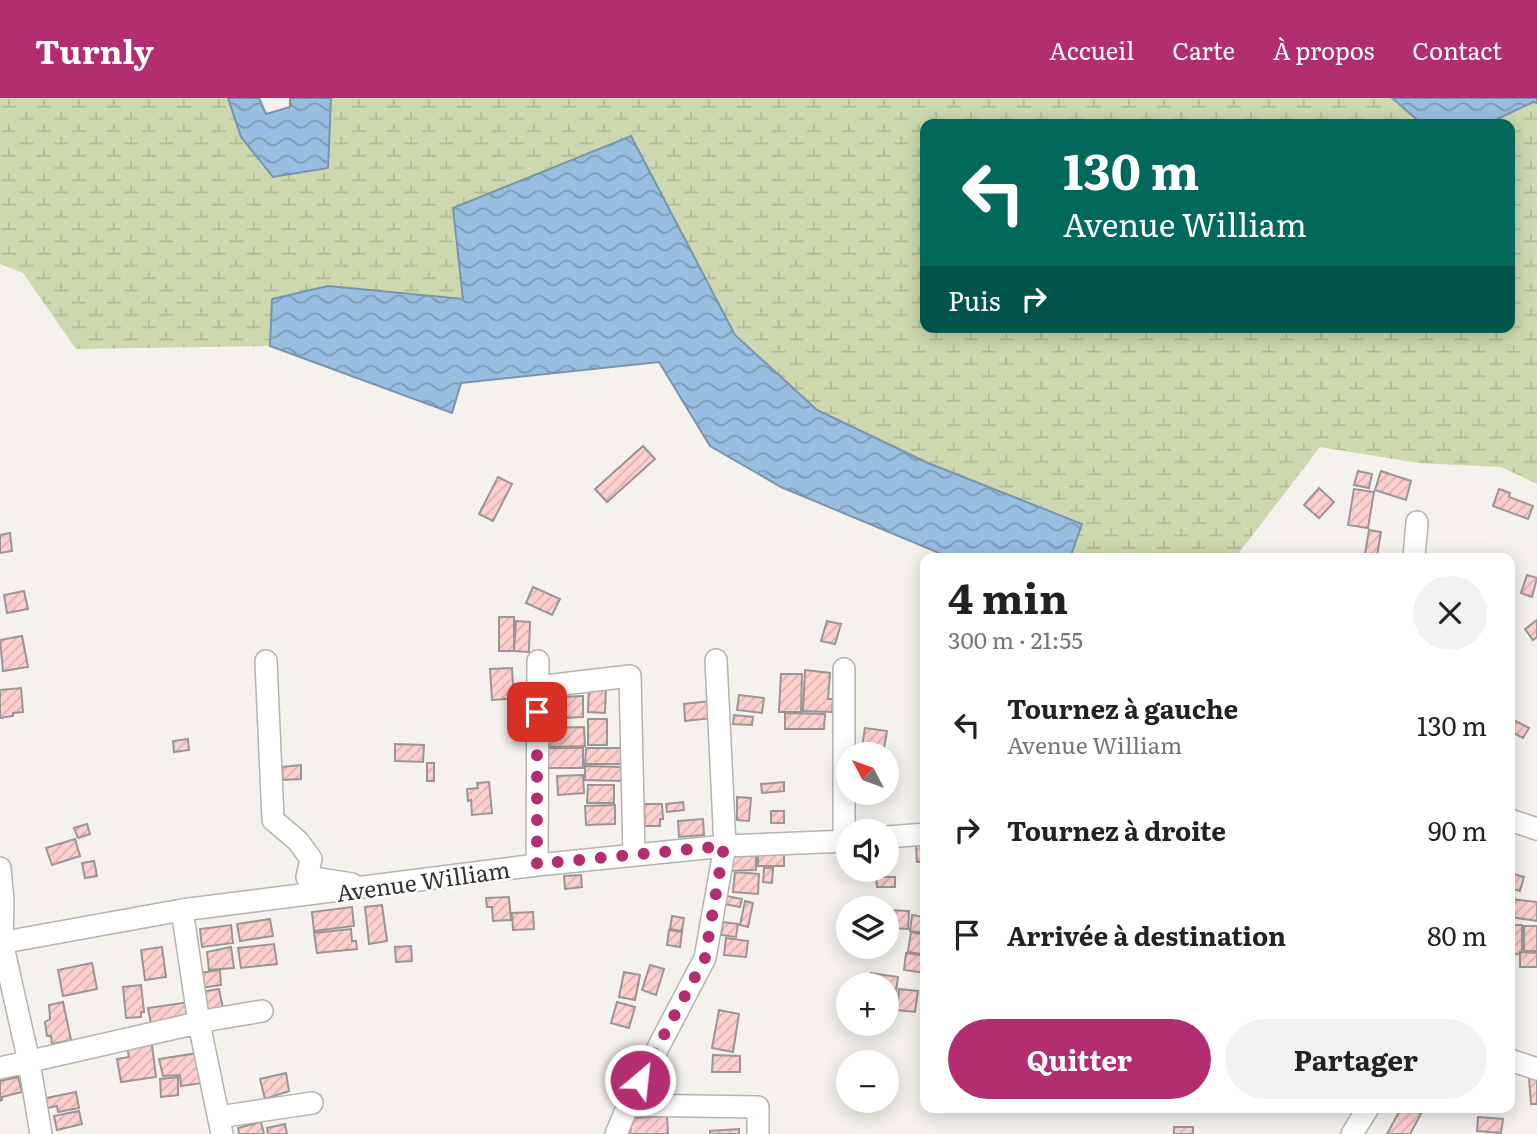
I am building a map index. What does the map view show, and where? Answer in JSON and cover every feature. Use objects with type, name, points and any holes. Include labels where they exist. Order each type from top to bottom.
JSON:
[{"type":"street","points":[[1414,553],[1417,522]]},
{"type":"street","points":[[616,1134],[628,1105],[705,958],[724,846],[716,660]]},
{"type":"street","points":[[266,661],[273,820],[298,841],[311,859],[307,877],[370,887]]},
{"type":"street","points":[[537,864],[538,662]]},
{"type":"street","points":[[844,670],[847,819]]},
{"type":"street","points":[[537,687],[630,676],[634,854]]},
{"type":"street","points":[[1515,822],[1537,830]]},
{"type":"street","points":[[899,836],[920,834]]},
{"type":"street","name":"Avenue William","points":[[1,943],[181,910],[537,864],[724,846],[836,841]]},
{"type":"street","points":[[0,868],[3,901],[1,943],[29,1062],[41,1134]]},
{"type":"street","points":[[181,910],[199,1023],[221,1125],[312,1102]]},
{"type":"street","points":[[0,1068],[199,1023],[262,1012]]},
{"type":"street","points":[[1515,1062],[1537,1069]]},
{"type":"street","points":[[628,1105],[758,1107],[758,1134]]},
{"type":"street","points":[[1352,1134],[1365,1113]]},
{"type":"green space","points":[[0,98],[228,98],[241,137],[328,167],[331,98],[1391,98],[1416,119],[920,119],[920,333],[1515,333],[1515,119],[1498,119],[1534,102],[1537,103],[1537,484],[1501,467],[1418,463],[1320,447],[1239,553],[1072,553],[1082,524],[928,463],[817,410],[735,335],[631,137],[463,300],[328,286],[272,299],[270,346],[76,349],[23,273],[0,264]]},
{"type":"water","points":[[228,98],[259,98],[266,114],[290,107],[290,98],[331,98],[328,168],[273,177],[241,137]]},
{"type":"water","points":[[1392,98],[1537,98],[1537,103],[1533,102],[1497,119],[1416,119]]},
{"type":"water","points":[[631,136],[735,335],[817,410],[928,463],[1082,524],[1072,553],[939,553],[781,487],[710,446],[659,362],[461,383],[452,413],[270,346],[272,299],[328,286],[463,299],[453,208]]},
{"type":"building","points":[[643,446],[655,459],[607,502],[595,489]]},
{"type":"building","points":[[1358,471],[1372,474],[1369,488],[1354,485]]},
{"type":"building","points":[[1381,471],[1411,481],[1406,500],[1375,490]]},
{"type":"building","points":[[498,477],[512,484],[493,521],[479,514]]},
{"type":"building","points":[[1319,488],[1334,502],[1319,518],[1304,505]]},
{"type":"building","points":[[1354,489],[1374,492],[1368,528],[1348,525]]},
{"type":"building","points":[[1499,489],[1510,493],[1509,497],[1533,506],[1528,519],[1493,506]]},
{"type":"building","points":[[1369,530],[1381,532],[1378,553],[1365,553]]},
{"type":"building","points":[[10,533],[12,551],[0,553],[0,535]]},
{"type":"building","points":[[1527,575],[1537,578],[1532,597],[1521,593]]},
{"type":"building","points":[[533,587],[560,599],[552,615],[526,603]]},
{"type":"building","points":[[24,591],[28,609],[7,613],[4,595]]},
{"type":"building","points":[[499,617],[514,617],[514,651],[499,651]]},
{"type":"building","points":[[1537,620],[1537,637],[1533,640],[1525,629]]},
{"type":"building","points":[[516,621],[530,622],[529,652],[514,651]]},
{"type":"building","points":[[827,621],[841,624],[835,644],[821,641]]},
{"type":"building","points":[[22,636],[28,667],[3,671],[0,640]]},
{"type":"building","points":[[512,668],[513,684],[519,684],[520,698],[492,700],[490,669]]},
{"type":"building","points":[[805,670],[830,673],[828,699],[833,699],[832,712],[803,711]]},
{"type":"building","points":[[781,674],[802,674],[801,712],[779,712]]},
{"type":"building","points":[[589,686],[606,686],[605,713],[588,712]]},
{"type":"building","points":[[21,688],[23,712],[0,718],[0,690]]},
{"type":"building","points":[[739,695],[764,698],[762,713],[737,710]]},
{"type":"building","points":[[583,696],[583,717],[564,718],[564,697]]},
{"type":"building","points":[[710,701],[712,718],[685,721],[684,704]]},
{"type":"building","points":[[785,713],[825,714],[824,729],[785,729]]},
{"type":"building","points":[[734,715],[753,717],[752,725],[733,724]]},
{"type":"building","points":[[588,719],[607,719],[607,745],[588,745]]},
{"type":"building","points":[[1515,721],[1529,728],[1523,738],[1515,734]]},
{"type":"building","points":[[584,727],[585,746],[547,747],[547,728]]},
{"type":"building","points":[[865,728],[887,731],[885,742],[863,742]]},
{"type":"building","points":[[188,739],[189,750],[174,752],[173,741]]},
{"type":"building","points":[[395,744],[424,745],[423,762],[395,761]]},
{"type":"building","points":[[544,748],[583,748],[583,768],[544,768]]},
{"type":"building","points":[[586,748],[621,748],[621,764],[585,764]]},
{"type":"building","points":[[427,763],[434,763],[434,781],[427,781]]},
{"type":"building","points":[[301,765],[301,779],[283,780],[282,767]]},
{"type":"building","points":[[585,766],[622,767],[622,781],[585,780]]},
{"type":"building","points":[[583,775],[584,793],[558,795],[557,776]]},
{"type":"building","points":[[489,782],[492,813],[472,815],[467,789],[478,788],[477,783]]},
{"type":"building","points":[[784,782],[784,791],[762,793],[761,784]]},
{"type":"building","points":[[588,785],[614,785],[614,803],[587,803]]},
{"type":"building","points":[[737,797],[751,798],[749,821],[737,820]]},
{"type":"building","points":[[683,802],[684,810],[667,812],[666,804]]},
{"type":"building","points":[[644,804],[662,804],[663,819],[660,819],[660,826],[645,826]]},
{"type":"building","points":[[615,805],[615,824],[586,825],[585,806]]},
{"type":"building","points":[[771,811],[784,811],[784,823],[771,823]]},
{"type":"building","points":[[703,819],[704,835],[679,837],[678,821]]},
{"type":"building","points":[[87,824],[90,834],[78,838],[74,828]]},
{"type":"building","points":[[75,839],[80,856],[52,865],[46,848]]},
{"type":"building","points":[[916,845],[920,845],[920,862],[917,862]]},
{"type":"building","points":[[756,854],[756,870],[729,871],[729,855]]},
{"type":"building","points":[[758,854],[784,854],[784,866],[758,866]]},
{"type":"building","points":[[94,861],[97,876],[85,878],[82,863]]},
{"type":"building","points":[[764,868],[773,868],[772,883],[763,882]]},
{"type":"building","points":[[735,872],[759,874],[758,894],[733,892]]},
{"type":"building","points":[[1515,874],[1524,877],[1520,891],[1515,890]]},
{"type":"building","points":[[581,875],[582,887],[565,889],[564,876]]},
{"type":"building","points":[[876,882],[895,882],[895,887],[877,887]]},
{"type":"building","points":[[726,896],[742,899],[740,907],[724,904]]},
{"type":"building","points":[[509,897],[511,920],[493,921],[492,907],[487,907],[486,898]]},
{"type":"building","points":[[1515,900],[1537,902],[1537,921],[1515,918]]},
{"type":"building","points":[[745,901],[753,903],[748,927],[740,925]]},
{"type":"building","points":[[382,905],[387,941],[369,944],[365,907]]},
{"type":"building","points":[[352,907],[354,926],[314,931],[312,912]]},
{"type":"building","points":[[899,911],[909,911],[908,929],[899,929]]},
{"type":"building","points":[[533,912],[534,929],[513,930],[512,913]]},
{"type":"building","points":[[912,915],[920,916],[920,932],[910,931]]},
{"type":"building","points":[[672,916],[684,918],[682,931],[670,929]]},
{"type":"building","points":[[270,919],[273,936],[240,941],[237,924]]},
{"type":"building","points":[[723,922],[738,924],[736,937],[721,935]]},
{"type":"building","points":[[231,925],[233,943],[202,947],[200,929]]},
{"type":"building","points":[[1515,925],[1522,925],[1520,954],[1515,954]]},
{"type":"building","points":[[1524,926],[1537,926],[1537,951],[1524,951]]},
{"type":"building","points":[[351,929],[352,941],[356,941],[357,949],[317,953],[314,933]]},
{"type":"building","points":[[669,930],[682,932],[680,947],[667,945]]},
{"type":"building","points":[[911,932],[920,934],[920,954],[908,952]]},
{"type":"building","points":[[726,938],[748,941],[746,957],[724,955]]},
{"type":"building","points":[[274,944],[277,964],[241,968],[238,948]]},
{"type":"building","points":[[411,946],[412,961],[396,962],[395,947]]},
{"type":"building","points":[[162,947],[166,977],[145,980],[141,950]]},
{"type":"building","points":[[231,947],[234,968],[209,970],[207,952]]},
{"type":"building","points":[[1520,952],[1537,953],[1537,967],[1520,967]]},
{"type":"building","points":[[906,953],[920,955],[920,972],[904,970]]},
{"type":"building","points":[[92,963],[97,989],[63,996],[58,970]]},
{"type":"building","points":[[650,965],[664,969],[656,995],[642,990]]},
{"type":"building","points":[[220,970],[221,985],[200,988],[199,973]]},
{"type":"building","points":[[624,972],[640,975],[635,1000],[619,997]]},
{"type":"building","points":[[141,985],[144,1012],[141,1012],[141,1017],[126,1018],[123,987]]},
{"type":"building","points":[[219,989],[223,1009],[205,1012],[201,992]]},
{"type":"building","points":[[899,989],[918,991],[915,1012],[899,1010]]},
{"type":"building","points":[[63,1002],[71,1040],[52,1044],[51,1036],[47,1036],[45,1022],[50,1019],[49,1005]]},
{"type":"building","points":[[190,1002],[192,1020],[151,1024],[148,1008]]},
{"type":"building","points":[[617,1002],[635,1007],[629,1028],[611,1023]]},
{"type":"building","points":[[719,1010],[739,1014],[733,1052],[712,1048]]},
{"type":"building","points":[[151,1038],[156,1077],[121,1082],[117,1059],[129,1057],[127,1047]]},
{"type":"building","points":[[198,1053],[202,1083],[181,1086],[180,1075],[163,1076],[159,1059]]},
{"type":"building","points":[[713,1055],[740,1056],[740,1072],[712,1072]]},
{"type":"building","points":[[286,1073],[289,1091],[265,1099],[260,1079]]},
{"type":"building","points":[[18,1077],[22,1092],[2,1097],[0,1101],[0,1081]]},
{"type":"building","points":[[178,1077],[178,1095],[161,1097],[160,1079]]},
{"type":"building","points":[[1529,1078],[1537,1078],[1537,1104],[1531,1104]]},
{"type":"building","points":[[76,1092],[79,1108],[58,1112],[57,1106],[47,1108],[46,1098]]},
{"type":"building","points":[[79,1111],[82,1124],[57,1130],[54,1116]]},
{"type":"building","points":[[1398,1113],[1421,1114],[1410,1134],[1387,1134]]},
{"type":"building","points":[[667,1116],[668,1134],[630,1134],[632,1118]]},
{"type":"building","points":[[1478,1117],[1503,1119],[1501,1133],[1477,1131]]},
{"type":"building","points":[[261,1122],[264,1134],[239,1134],[238,1128]]},
{"type":"building","points":[[285,1124],[287,1134],[268,1134],[267,1128]]},
{"type":"building","points":[[1174,1127],[1193,1127],[1193,1134],[1174,1134]]},
{"type":"building","points":[[739,1129],[739,1134],[710,1134],[710,1131]]},
{"type":"route","points":[[537,712],[537,864],[724,846],[705,958],[640,1080]]}]
